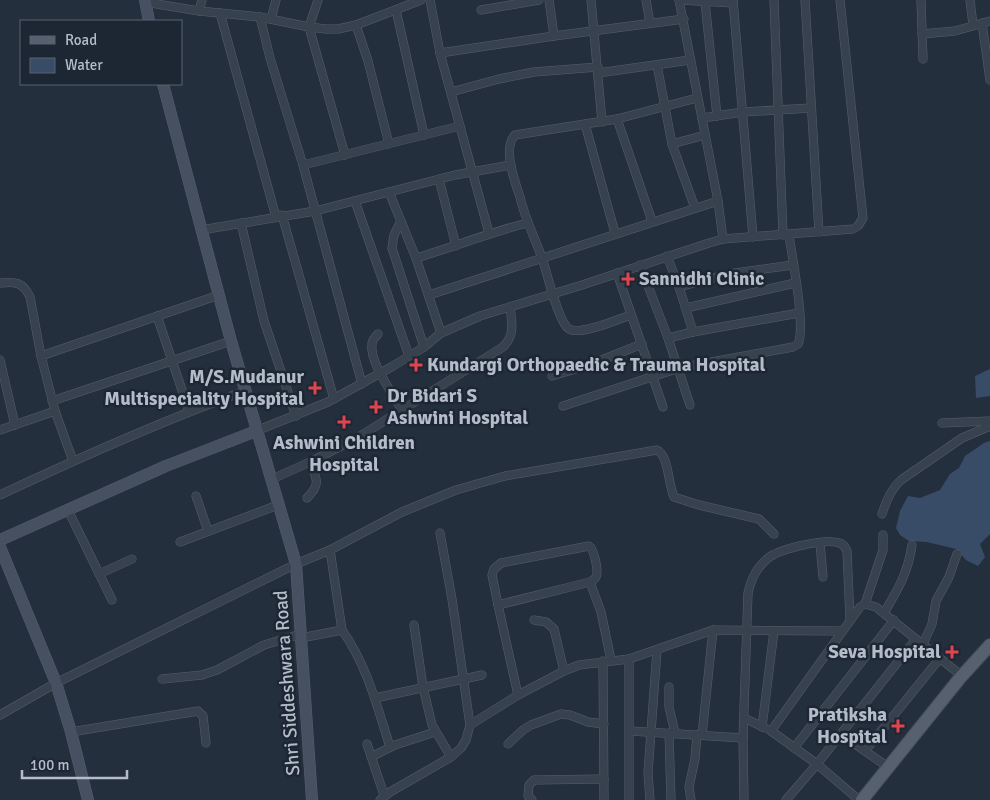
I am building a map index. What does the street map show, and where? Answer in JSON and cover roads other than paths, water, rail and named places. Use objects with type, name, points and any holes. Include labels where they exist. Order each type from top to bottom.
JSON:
[{"type":"main road","points":[[860,800],[962,676],[990,645]]},
{"type":"street","points":[[199,11],[202,0]]},
{"type":"street","points":[[271,19],[276,0]]},
{"type":"street","points":[[318,0],[309,27],[345,155]]},
{"type":"street","points":[[149,20],[145,1],[199,11],[260,17],[309,27],[338,29],[356,26],[396,10],[409,2],[421,0]]},
{"type":"street","points":[[430,0],[440,53],[489,233]]},
{"type":"street","points":[[481,10],[539,0]]},
{"type":"street","points":[[549,0],[554,36]]},
{"type":"street","points":[[591,0],[602,122]]},
{"type":"street","points":[[646,0],[650,23]]},
{"type":"street","points":[[723,239],[718,201],[679,0],[733,2],[753,237]]},
{"type":"street","points":[[563,406],[679,368],[793,347],[798,344],[801,335],[799,314],[793,265],[786,235],[778,110],[774,0]]},
{"type":"street","points":[[805,0],[819,232]]},
{"type":"street","points":[[0,540],[166,466],[296,416],[334,399],[424,347],[441,333],[480,316],[723,239],[819,232],[858,226],[863,218],[840,0]]},
{"type":"street","points":[[921,0],[923,59]]},
{"type":"street","points":[[970,0],[973,25]]},
{"type":"street","points":[[705,2],[717,116]]},
{"type":"street","points":[[396,10],[424,134]]},
{"type":"street","points":[[220,13],[334,399]]},
{"type":"street","points":[[260,17],[270,58],[303,166],[362,384]]},
{"type":"street","points":[[440,53],[684,19]]},
{"type":"street","points":[[922,34],[955,31],[986,22],[990,80]]},
{"type":"street","points":[[356,26],[368,61],[389,144]]},
{"type":"street","points":[[451,92],[534,72],[598,70],[658,65],[690,60]]},
{"type":"street","points":[[658,65],[672,144],[695,208]]},
{"type":"street","name":"Shri Siddeshwara Road","points":[[163,85],[231,342],[296,564],[312,800]]},
{"type":"street","points":[[631,315],[582,331],[569,329],[564,323],[552,294],[542,258],[527,223],[511,165],[510,144],[515,135],[617,119],[697,98]]},
{"type":"street","points":[[702,118],[742,112],[811,108]]},
{"type":"street","points":[[617,119],[652,221]]},
{"type":"street","points":[[585,124],[614,233]]},
{"type":"street","points":[[303,166],[460,126]]},
{"type":"street","points":[[672,144],[705,135]]},
{"type":"street","points":[[201,230],[315,211],[473,172],[511,165]]},
{"type":"street","points":[[440,180],[456,246]]},
{"type":"street","points":[[389,192],[416,258],[441,333]]},
{"type":"street","points":[[355,201],[409,356]]},
{"type":"street","points":[[429,295],[614,233],[718,201]]},
{"type":"street","points":[[401,221],[394,235],[392,248],[424,347]]},
{"type":"street","points":[[241,223],[264,321],[296,416]]},
{"type":"street","points":[[416,258],[456,246],[489,233],[527,223]]},
{"type":"street","points":[[667,256],[680,287],[693,332]]},
{"type":"street","points":[[640,265],[679,368],[690,405]]},
{"type":"street","points":[[680,287],[728,274],[793,265]]},
{"type":"street","points":[[616,273],[663,407]]},
{"type":"street","points":[[0,284],[14,282],[26,289],[30,296],[41,356],[52,401],[72,461]]},
{"type":"street","points":[[686,308],[795,283]]},
{"type":"street","points":[[41,356],[219,296]]},
{"type":"street","points":[[270,480],[357,438],[503,346],[510,340],[512,332],[513,323],[510,307]]},
{"type":"street","points":[[668,338],[799,314]]},
{"type":"street","points":[[157,316],[189,411]]},
{"type":"street","points":[[378,334],[372,344],[372,350],[381,373],[402,410]]},
{"type":"street","points":[[52,401],[231,342]]},
{"type":"street","points":[[552,376],[589,365],[642,344]]},
{"type":"street","points":[[0,360],[15,425]]},
{"type":"street","points":[[0,496],[72,461],[189,411],[246,391]]},
{"type":"street","points":[[0,430],[55,411]]},
{"type":"street","points":[[942,423],[990,421]]},
{"type":"street","points":[[882,514],[888,496],[896,484],[962,438],[990,426]]},
{"type":"street","points":[[0,715],[56,683],[296,564],[330,550],[402,512],[456,490],[505,476],[657,450],[662,452],[665,460],[670,489],[674,497],[759,519],[774,534]]},
{"type":"street","points":[[308,498],[317,486],[310,462]]},
{"type":"street","points":[[196,496],[208,531]]},
{"type":"street","points":[[180,542],[278,504]]},
{"type":"street","points":[[68,510],[112,600]]},
{"type":"street","points":[[367,744],[382,798],[451,757],[461,748],[466,740],[470,725],[440,533]]},
{"type":"street","points":[[771,731],[850,619],[865,604],[882,550],[882,535]]},
{"type":"street","points":[[744,800],[743,738],[748,592],[752,579],[766,559],[785,549],[820,543],[840,543],[847,551],[850,619]]},
{"type":"street","points":[[820,543],[823,577]]},
{"type":"street","points":[[884,613],[902,581],[910,560],[912,545]]},
{"type":"street","points":[[498,605],[590,582],[597,573],[593,551],[589,546],[501,563],[494,569],[492,574],[498,605],[518,695]]},
{"type":"street","points":[[0,548],[56,683],[71,732],[88,800]]},
{"type":"street","points":[[330,550],[342,630],[355,648],[367,673],[390,747]]},
{"type":"street","points":[[786,800],[932,624],[936,601],[949,577],[957,554]]},
{"type":"street","points":[[99,574],[132,559]]},
{"type":"street","points":[[590,582],[601,612],[607,661],[604,724],[604,800]]},
{"type":"street","points":[[865,604],[876,607],[894,620],[962,676]]},
{"type":"street","points":[[534,620],[546,622],[554,629],[564,671]]},
{"type":"street","points":[[794,748],[894,620]]},
{"type":"street","points":[[414,624],[422,687],[435,732],[451,757]]},
{"type":"street","points":[[162,679],[202,675],[216,670],[264,645],[301,636],[342,630]]},
{"type":"street","points":[[470,725],[518,695],[564,671],[580,665],[629,659],[713,630],[842,631]]},
{"type":"street","points":[[691,800],[689,786],[699,735],[713,630]]},
{"type":"street","points":[[762,726],[774,630]]},
{"type":"street","points":[[650,800],[648,773],[657,650]]},
{"type":"street","points":[[865,751],[940,658]]},
{"type":"street","points":[[629,659],[629,800]]},
{"type":"street","points":[[375,698],[482,675]]},
{"type":"street","points":[[669,687],[672,733],[671,800]]},
{"type":"street","points":[[71,732],[198,711],[202,716],[206,743]]},
{"type":"street","points":[[508,744],[523,730],[561,714],[570,715],[588,722],[604,724]]},
{"type":"street","points":[[744,718],[771,731],[860,800]]},
{"type":"street","points":[[630,731],[743,738]]},
{"type":"street","points":[[371,757],[390,747],[435,732]]},
{"type":"street","points":[[841,734],[888,767]]},
{"type":"street","points":[[532,800],[528,796],[529,785],[534,780],[604,779]]},
{"type":"water","points":[[990,369],[990,396],[976,398],[975,376]]},
{"type":"water","points":[[990,441],[990,534],[980,544],[985,557],[978,566],[966,560],[956,549],[927,542],[909,541],[900,535],[896,528],[900,511],[908,496],[920,498],[940,490],[950,474],[959,468],[965,456]]},
{"type":"place","name":"Sannidhi Clinic","points":[[628,279]]},
{"type":"place","name":"Kundargi Orthopaedic & Trauma Hospital","points":[[416,365]]},
{"type":"place","name":"M/S.Mudanur Multispeciality Hospital","points":[[315,388]]},
{"type":"place","name":"Dr Bidari S Ashwini Hospital","points":[[376,407]]},
{"type":"place","name":"Ashwini Children Hospital","points":[[344,422]]},
{"type":"place","name":"Seva Hospital","points":[[952,652]]},
{"type":"place","name":"Pratiksha Hospital","points":[[898,726]]}]
